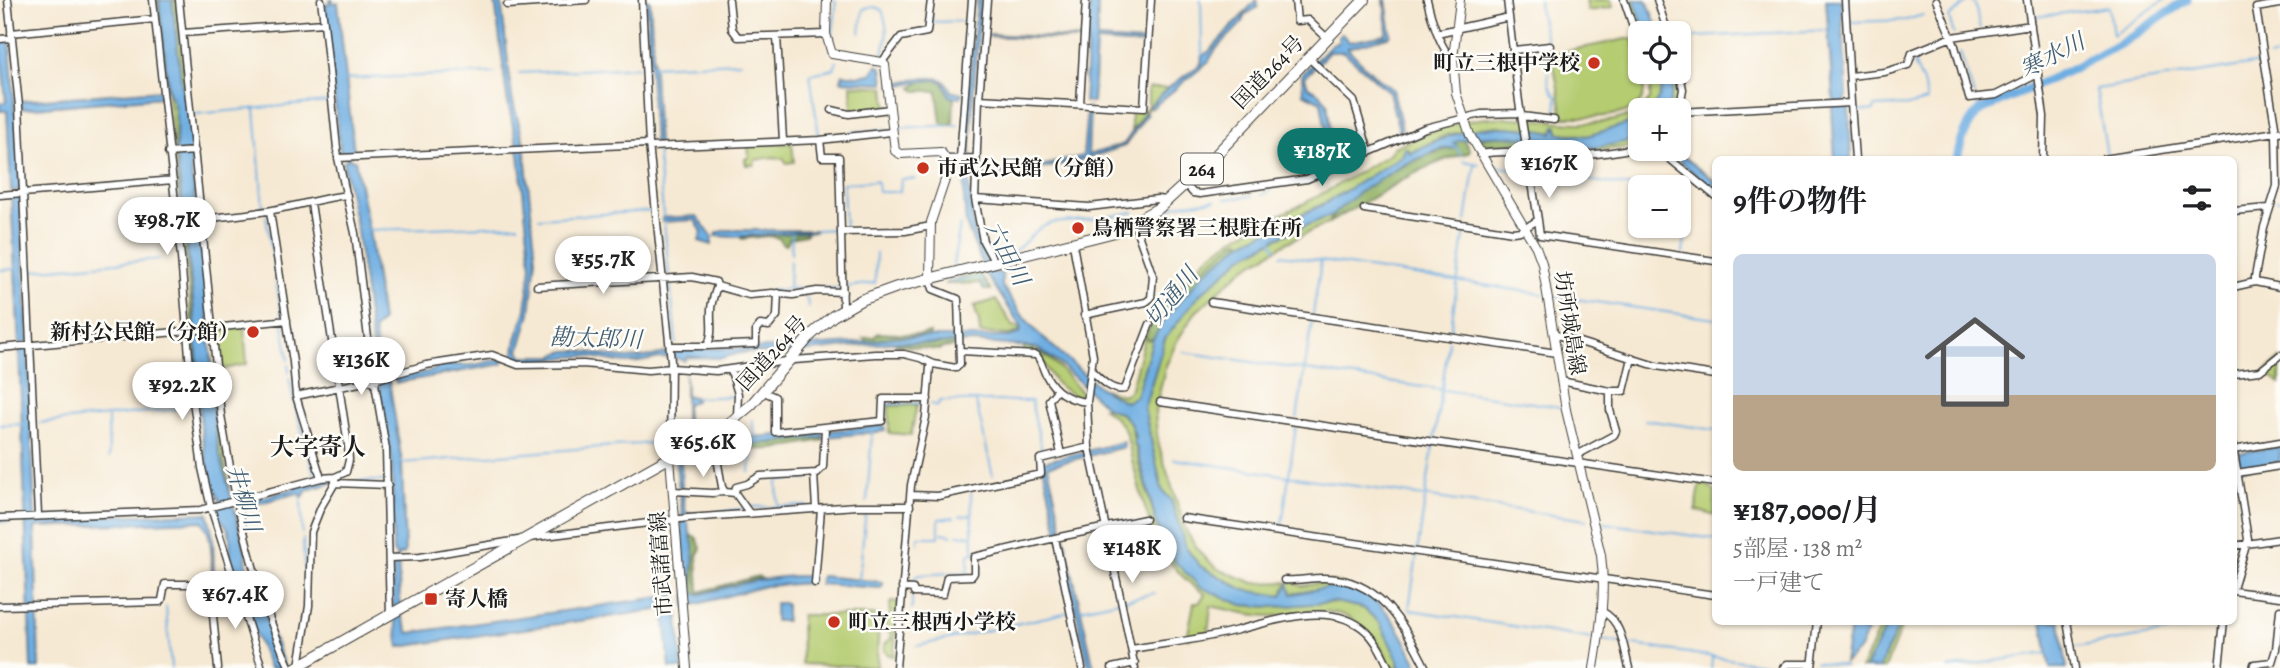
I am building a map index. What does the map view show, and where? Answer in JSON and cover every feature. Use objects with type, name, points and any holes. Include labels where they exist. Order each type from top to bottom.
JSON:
[{"type":"highway","name":"国道264号","points":[[295,667],[713,435],[738,418],[764,392],[801,344],[843,309],[880,292],[1073,244],[1115,232],[1134,223],[1186,185],[1313,62],[1327,38],[1364,0]]},
{"type":"main road","points":[[827,0],[826,34],[829,50],[836,56],[882,62],[887,71],[891,132],[897,153],[941,152],[946,159],[948,171],[931,226],[930,279]]},
{"type":"main road","name":"坊所城島線","points":[[1460,0],[1453,58],[1456,93],[1462,118],[1542,263],[1561,381],[1601,555],[1604,578],[1603,612],[1594,668]]},
{"type":"main road","name":"市武諸富線","points":[[670,458],[682,519],[687,668]]},
{"type":"street","points":[[8,0],[19,106],[37,515]]},
{"type":"street","points":[[153,0],[189,331],[196,426],[212,508],[262,668]]},
{"type":"street","points":[[179,0],[221,415],[236,501],[277,640],[295,667]]},
{"type":"street","points":[[323,0],[324,23],[345,157],[347,195],[378,380],[386,449],[394,558],[391,615]]},
{"type":"street","points":[[507,5],[586,0]]},
{"type":"street","points":[[642,0],[667,279],[671,365],[670,458]]},
{"type":"street","points":[[729,0],[734,34],[746,38],[826,34]]},
{"type":"street","points":[[882,62],[901,37],[928,32],[931,0]]},
{"type":"street","points":[[960,158],[972,0]]},
{"type":"street","points":[[987,0],[975,199],[983,241],[994,263]]},
{"type":"street","points":[[1080,104],[1086,0]]},
{"type":"street","points":[[979,99],[1144,108],[1151,0]]},
{"type":"street","points":[[1295,0],[1297,21],[1308,20],[1327,38]]},
{"type":"street","points":[[1427,0],[1437,33],[1447,55],[1453,58]]},
{"type":"street","points":[[1507,0],[1541,235],[1712,261]]},
{"type":"street","points":[[1624,0],[1631,21]]},
{"type":"street","points":[[1657,0],[1664,21]]},
{"type":"street","points":[[1845,0],[1849,103],[1855,156]]},
{"type":"street","points":[[1936,0],[1971,100],[1996,95],[2038,74]]},
{"type":"street","points":[[2027,0],[2041,94],[2043,156]]},
{"type":"street","points":[[2255,282],[2269,208],[2277,186],[2278,132],[2256,8],[2280,4]]},
{"type":"street","points":[[1437,33],[1509,17]]},
{"type":"street","points":[[0,39],[155,19]]},
{"type":"street","points":[[183,33],[324,23]]},
{"type":"street","points":[[1850,76],[1885,72],[1908,65],[1912,53],[1970,33],[2031,25]]},
{"type":"street","points":[[777,36],[783,141]]},
{"type":"street","points":[[1514,50],[1550,46]]},
{"type":"street","points":[[1313,62],[1354,101],[1369,152]]},
{"type":"street","points":[[1682,84],[1679,112],[1849,103]]},
{"type":"street","points":[[832,110],[849,114],[890,108]]},
{"type":"street","points":[[1186,185],[1193,193],[1200,194],[1307,179],[1425,128],[1481,114],[1522,115],[1554,120]]},
{"type":"street","points":[[345,157],[820,140],[891,132]]},
{"type":"street","points":[[2123,156],[2278,132]]},
{"type":"street","points":[[820,140],[822,157],[839,157],[843,309]]},
{"type":"street","points":[[1480,154],[1510,151],[1585,155],[1628,150]]},
{"type":"street","points":[[170,153],[194,151]]},
{"type":"street","points":[[946,159],[976,158]]},
{"type":"street","points":[[1672,161],[1712,194]]},
{"type":"street","points":[[0,195],[173,180]]},
{"type":"street","points":[[202,219],[270,211],[311,204],[319,198],[347,195]]},
{"type":"street","points":[[975,199],[1089,207],[1169,200]]},
{"type":"street","points":[[295,667],[309,606],[311,532],[335,480],[346,472],[349,460],[311,204]]},
{"type":"street","points":[[2237,211],[2269,208]]},
{"type":"street","points":[[1364,209],[1513,232],[1538,220]]},
{"type":"street","points":[[270,211],[296,396],[321,478]]},
{"type":"street","points":[[1084,315],[1136,305],[1151,298],[1153,276],[1134,223]]},
{"type":"street","points":[[842,232],[905,231],[931,226]]},
{"type":"street","points":[[1073,244],[1093,356],[1093,373],[1087,400],[1089,451],[1135,666],[1112,668]]},
{"type":"street","points":[[537,286],[707,279],[716,282],[717,286],[742,295],[843,292]]},
{"type":"street","points":[[296,396],[378,380],[426,365],[492,355],[518,365],[583,364],[648,370],[671,365],[731,371],[788,359],[904,354],[939,367],[959,367],[961,334],[958,299],[933,289],[930,279]]},
{"type":"street","points":[[2237,286],[2255,282],[2280,288]]},
{"type":"street","points":[[707,346],[711,341],[711,305],[717,286]]},
{"type":"street","points":[[670,348],[756,344],[760,325],[769,326],[777,316],[778,293]]},
{"type":"street","points":[[1211,302],[1557,353]]},
{"type":"street","points":[[0,348],[287,320]]},
{"type":"street","points":[[1093,373],[1104,383],[1119,390],[1125,389],[1150,324]]},
{"type":"street","points":[[1554,334],[1656,366],[1712,374]]},
{"type":"street","points":[[961,348],[1036,355],[1041,360],[1046,377],[1058,390],[1079,401],[1087,400]]},
{"type":"street","points":[[2237,374],[2260,371],[2280,355]]},
{"type":"street","points":[[1561,381],[1610,391],[1624,391],[1632,358]]},
{"type":"street","points":[[896,668],[911,495],[926,417],[930,367],[933,364]]},
{"type":"street","points":[[731,371],[738,394],[738,418]]},
{"type":"street","points":[[1058,390],[1049,400],[1061,454]]},
{"type":"street","points":[[1578,459],[1616,431],[1610,410],[1610,391]]},
{"type":"street","points":[[764,392],[775,397],[775,432],[882,421],[883,399],[928,399]]},
{"type":"street","points":[[1160,402],[1578,459],[1712,482]]},
{"type":"street","points":[[750,514],[735,493],[736,487],[760,476],[814,474],[823,467],[825,428]]},
{"type":"street","points":[[713,435],[717,470],[725,492]]},
{"type":"street","points":[[2237,448],[2280,442]]},
{"type":"street","points":[[911,495],[938,496],[1041,474],[1040,459],[1089,451]]},
{"type":"street","points":[[2237,577],[2247,544],[2237,473],[2280,466]]},
{"type":"street","points":[[814,474],[819,509],[815,583]]},
{"type":"street","points":[[0,518],[212,508],[321,478],[388,485]]},
{"type":"street","points":[[678,491],[735,493]]},
{"type":"street","points":[[394,558],[420,557],[529,538],[682,519],[858,506],[910,506]]},
{"type":"street","points":[[1183,518],[1712,595]]},
{"type":"street","points":[[902,589],[913,589],[914,593],[943,594],[947,577],[972,576],[974,557],[1145,519]]},
{"type":"street","points":[[1059,538],[1082,668]]},
{"type":"street","points":[[2237,545],[2280,539]]},
{"type":"street","points":[[1284,580],[1337,580],[1370,593],[1396,614],[1426,668]]},
{"type":"street","points":[[0,606],[160,602],[163,600],[165,584],[234,584]]},
{"type":"street","points":[[210,584],[218,668]]},
{"type":"street","points":[[2237,591],[2280,597]]},
{"type":"street","points":[[2253,668],[2254,664],[2272,662],[2280,610]]},
{"type":"street","points":[[1603,612],[1614,620],[1629,668]]},
{"type":"street","points":[[1132,649],[1237,630],[1276,619],[1320,614],[1359,625],[1378,646],[1389,668]]},
{"type":"street","points":[[1783,668],[1787,664],[1812,666],[1817,625]]},
{"type":"street","points":[[2068,625],[2075,668]]},
{"type":"street","points":[[2219,668],[2224,625]]},
{"type":"green space","points":[[157,0],[169,93],[175,114],[175,143],[193,311],[198,407],[189,290]]},
{"type":"green space","points":[[172,0],[176,0],[188,109],[182,88]]},
{"type":"green space","points":[[1586,0],[1611,0],[1613,7],[1588,11]]},
{"type":"green space","points":[[1627,0],[1634,0],[1642,21],[1635,21]]},
{"type":"green space","points":[[1628,39],[1628,84],[1644,84],[1642,98],[1628,98],[1628,111],[1618,114],[1563,117],[1552,54]]},
{"type":"green space","points":[[939,80],[944,83],[950,97],[954,97],[953,123],[948,125],[941,123],[937,91],[916,91],[912,88],[921,81]]},
{"type":"green space","points":[[1651,84],[1661,84],[1658,98],[1650,98]]},
{"type":"green space","points":[[1672,84],[1678,84],[1677,98],[1671,98]]},
{"type":"green space","points":[[851,85],[885,87],[887,107],[852,111]]},
{"type":"green space","points":[[1148,88],[1168,88],[1131,131],[1131,110],[1144,111],[1148,106]]},
{"type":"green space","points":[[1628,116],[1628,124],[1587,136],[1558,133],[1557,127],[1553,133],[1497,126],[1446,135],[1409,153],[1404,149],[1404,155],[1325,203],[1242,243],[1239,240],[1234,242],[1201,270],[1194,271],[1205,259],[1231,240],[1325,192],[1388,155],[1394,147],[1439,129],[1486,118],[1581,123]]},
{"type":"green space","points":[[1501,135],[1531,137],[1540,142],[1568,143],[1582,148],[1582,152],[1552,152],[1542,146],[1519,143],[1481,143],[1480,138]]},
{"type":"green space","points":[[1463,139],[1470,150],[1468,153],[1431,165],[1330,222],[1348,201],[1384,177],[1423,157],[1452,149],[1452,143]]},
{"type":"green space","points":[[1628,141],[1628,147],[1582,152],[1582,148]]},
{"type":"green space","points":[[792,143],[794,162],[786,163],[784,159],[773,157],[755,160],[754,165],[746,165],[745,159],[749,157],[748,145]]},
{"type":"green space","points":[[1332,215],[1330,222],[1288,242],[1242,270],[1195,313],[1177,341],[1165,368],[1155,412],[1158,443],[1186,531],[1201,554],[1218,569],[1254,583],[1290,582],[1302,586],[1331,581],[1352,588],[1333,587],[1292,594],[1286,586],[1282,597],[1244,590],[1200,566],[1186,548],[1171,500],[1162,490],[1144,408],[1165,339],[1198,296],[1242,257],[1277,238]]},
{"type":"green space","points":[[806,232],[806,235],[790,238],[786,245],[782,244],[779,238],[768,236],[740,237]]},
{"type":"green space","points":[[1240,240],[1242,243],[1193,287],[1153,339],[1148,340],[1145,336],[1159,312],[1194,271],[1201,270]]},
{"type":"green space","points":[[979,273],[991,290],[984,290],[980,283],[944,284]]},
{"type":"green space","points":[[996,300],[1013,326],[1020,327],[1018,332],[1010,335],[980,333],[974,306]]},
{"type":"green space","points":[[244,327],[247,364],[220,370],[217,330]]},
{"type":"green space","points":[[878,333],[930,333],[930,338],[893,337],[867,342],[863,338],[874,337]]},
{"type":"green space","points":[[1145,336],[1148,340],[1153,339],[1136,396],[1126,402],[1100,388],[1122,395],[1127,393],[1131,388]]},
{"type":"green space","points":[[895,342],[957,343],[958,346],[939,350],[897,345]]},
{"type":"green space","points":[[1024,347],[1050,359],[1084,396],[1080,398],[1059,386],[1040,355],[1024,352]]},
{"type":"green space","points":[[211,352],[222,447],[230,488],[223,473],[215,439]]},
{"type":"green space","points":[[2280,359],[2280,384],[2265,372]]},
{"type":"green space","points":[[917,405],[911,435],[889,433],[889,406]]},
{"type":"green space","points":[[1103,408],[1122,414],[1130,422],[1159,532],[1242,605],[1272,607],[1335,602],[1363,608],[1380,623],[1398,660],[1399,668],[1392,668],[1373,636],[1364,628],[1355,621],[1332,612],[1263,616],[1211,606],[1208,634],[1187,638],[1194,603],[1199,603],[1205,594],[1188,582],[1164,553],[1149,520],[1125,431]]},
{"type":"green space","points":[[823,437],[824,440],[773,449],[726,450],[718,457],[716,445],[720,448]]},
{"type":"green space","points":[[1700,484],[1705,484],[1712,489],[1712,515],[1696,510]]},
{"type":"green space","points":[[691,536],[696,537],[701,548],[697,556],[699,592],[758,576],[761,578],[698,595],[694,593]]},
{"type":"green space","points":[[898,602],[894,656],[884,650],[884,645],[891,639],[891,633],[884,630],[886,619],[890,616],[890,603]]},
{"type":"green space","points":[[801,615],[879,615],[877,667],[802,664]]},
{"type":"green space","points":[[1881,625],[1887,625],[1865,668],[1861,668]]},
{"type":"green space","points":[[1899,625],[1902,625],[1885,668],[1879,668]]},
{"type":"water","points":[[159,0],[172,0],[182,88],[188,109],[192,146],[191,170],[205,269],[212,401],[218,448],[246,553],[247,572],[255,600],[262,606],[285,668],[269,668],[238,588],[231,561],[229,532],[217,515],[220,501],[212,481],[202,439],[196,332],[177,161],[176,118],[169,93]]},
{"type":"water","points":[[330,0],[338,3],[354,152],[349,154],[350,159],[355,160],[370,236],[382,321],[374,330],[380,375],[382,381],[389,380],[402,463],[405,553],[398,555],[402,617],[409,633],[676,595],[682,668],[670,668],[664,609],[399,647],[393,603],[393,563],[396,561],[396,555],[393,552],[392,460],[373,353],[357,231],[343,162],[347,159],[347,154],[340,151],[325,5],[330,3]]},
{"type":"water","points":[[495,0],[501,0],[512,98],[524,143],[536,259],[530,313],[519,351],[523,356],[554,356],[561,352],[579,351],[634,358],[677,349],[781,348],[867,342],[893,337],[1010,337],[1020,333],[1021,326],[987,275],[966,224],[964,197],[968,96],[977,0],[981,0],[969,189],[974,230],[994,273],[998,274],[1002,270],[1002,286],[1022,315],[1040,335],[1100,388],[1126,402],[1136,396],[1153,339],[1167,316],[1205,272],[1242,243],[1326,203],[1403,155],[1404,149],[1407,148],[1410,153],[1447,137],[1479,128],[1495,127],[1553,133],[1555,126],[1558,133],[1587,136],[1628,124],[1628,142],[1581,148],[1565,143],[1495,136],[1453,143],[1456,148],[1441,149],[1403,165],[1360,192],[1332,215],[1277,238],[1242,257],[1198,296],[1165,339],[1144,408],[1162,490],[1171,500],[1186,548],[1200,566],[1244,590],[1282,596],[1288,584],[1292,594],[1335,587],[1352,589],[1366,595],[1388,614],[1419,668],[1399,668],[1398,660],[1380,623],[1363,608],[1335,602],[1272,607],[1242,605],[1200,587],[1175,562],[1159,532],[1133,443],[1135,436],[1130,422],[1122,414],[1106,407],[1060,364],[1037,348],[975,342],[895,342],[782,354],[745,352],[721,358],[688,357],[684,361],[664,358],[623,363],[585,356],[531,361],[513,359],[516,339],[526,310],[531,266],[519,154],[507,98]]},
{"type":"water","points":[[646,0],[650,0],[658,144],[654,144]]},
{"type":"water","points":[[1090,0],[1098,0],[1097,39],[1144,42],[1144,45],[1096,42],[1093,102],[1084,102]]},
{"type":"water","points":[[1256,0],[1258,7],[1245,15],[1241,24],[1216,49],[1208,62],[1151,109],[1149,107],[1168,88],[1201,64],[1202,56],[1209,52]]},
{"type":"water","points":[[1384,0],[1391,34],[1389,37],[1347,48],[1375,76],[1393,89],[1403,133],[1400,134],[1389,92],[1344,52],[1329,52],[1305,77],[1308,87],[1319,93],[1327,102],[1334,154],[1326,162],[1325,146],[1328,143],[1321,102],[1303,93],[1302,74],[1332,44],[1338,43],[1341,33],[1349,42],[1385,35]]},
{"type":"water","points":[[1634,0],[1647,0],[1655,21],[1642,21]]},
{"type":"water","points":[[1826,0],[1841,0],[1847,96],[1844,105],[1849,109],[1851,156],[1835,156]]},
{"type":"water","points":[[988,36],[1081,39],[1081,40]]},
{"type":"water","points":[[10,41],[20,190],[11,191],[7,111],[0,111],[0,103],[6,102],[0,42]]},
{"type":"water","points":[[877,65],[882,68],[884,83],[841,81],[843,74],[871,74]]},
{"type":"water","points":[[920,78],[940,79],[952,92],[962,93],[961,97],[950,97],[945,85],[938,80],[891,87],[891,84]]},
{"type":"water","points":[[1661,84],[1672,84],[1671,98],[1658,98]]},
{"type":"water","points":[[160,90],[161,97],[22,109],[21,101]]},
{"type":"water","points":[[1087,108],[1090,108],[1088,155],[1124,144],[1145,112],[1147,114],[1125,146],[1086,159],[1045,168],[979,177],[1083,156]]},
{"type":"water","points":[[1680,161],[1689,161],[1712,179],[1712,188]]},
{"type":"water","points":[[20,195],[28,343],[19,344],[11,196]]},
{"type":"water","points":[[697,216],[712,237],[712,245],[699,241],[702,232],[695,220],[662,222],[662,218]]},
{"type":"water","points":[[726,230],[816,230],[816,231],[716,236]]},
{"type":"water","points":[[28,348],[35,518],[208,513],[213,537],[212,581],[210,542],[202,521],[35,527],[39,668],[31,668],[19,349]]},
{"type":"water","points":[[502,359],[502,364],[396,383],[395,381],[396,378],[432,371],[441,366],[472,365]]},
{"type":"water","points":[[685,373],[686,395],[696,398],[686,406],[691,442],[682,446],[674,445],[674,440],[683,439],[685,434]]},
{"type":"water","points":[[884,425],[885,431],[828,437],[828,431]]},
{"type":"water","points":[[823,431],[823,437],[720,448],[718,444],[722,441],[728,443],[755,437]]},
{"type":"water","points":[[1123,442],[1124,447],[1048,466],[1094,668],[1089,668],[1042,462]]},
{"type":"water","points":[[2280,447],[2280,462],[2240,469],[2238,453]]},
{"type":"water","points":[[681,458],[686,513],[703,514],[686,515],[694,549],[694,593],[698,595],[781,577],[811,576],[810,583],[765,586],[686,607],[685,596],[688,595],[683,521],[676,464]]},
{"type":"water","points":[[328,479],[332,483],[307,490],[303,497],[298,493],[244,507],[242,503]]},
{"type":"water","points":[[821,576],[883,584],[881,588],[820,584]]},
{"type":"water","points":[[775,603],[786,603],[786,621],[775,621]]},
{"type":"water","points":[[1850,625],[1862,625],[1861,631],[1867,632],[1860,649],[1844,663]]},
{"type":"water","points":[[1887,625],[1899,625],[1879,668],[1865,668]]},
{"type":"water","points":[[2043,625],[2061,625],[2067,668],[2050,668]]},
{"type":"waterway","points":[[833,44],[835,0]]},
{"type":"waterway","points":[[1201,0],[1202,56]]},
{"type":"waterway","points":[[1539,0],[1547,44]]},
{"type":"waterway","points":[[1954,34],[1949,18],[1969,0]]},
{"type":"waterway","points":[[2035,17],[2109,7],[2113,35],[2164,0]]},
{"type":"waterway","name":"寒水川","points":[[1958,156],[1965,134],[1979,111],[2122,43],[2187,0]]},
{"type":"waterway","points":[[1971,1],[1975,4],[1980,29]]},
{"type":"waterway","points":[[860,33],[863,9],[875,7],[882,10],[887,32],[883,53]]},
{"type":"waterway","points":[[932,15],[932,22],[968,21]]},
{"type":"waterway","points":[[1850,22],[1906,20],[1923,15]]},
{"type":"waterway","points":[[1691,37],[1828,30]]},
{"type":"waterway","points":[[1854,110],[1874,111],[1875,107],[1911,105],[1927,101],[1923,82],[1915,66],[1915,57],[1937,46]]},
{"type":"waterway","points":[[1549,52],[1548,76],[1550,86],[1557,97],[1556,117]]},
{"type":"waterway","points":[[1960,52],[1974,95]]},
{"type":"waterway","points":[[2269,58],[2280,56]]},
{"type":"waterway","points":[[822,137],[819,136],[810,74],[834,69],[837,61]]},
{"type":"waterway","points":[[650,66],[740,62]]},
{"type":"waterway","points":[[2107,156],[2096,89],[2261,63]]},
{"type":"waterway","points":[[519,73],[641,67]]},
{"type":"waterway","points":[[346,79],[495,73]]},
{"type":"waterway","points":[[195,114],[327,102]]},
{"type":"waterway","points":[[1977,103],[1979,111]]},
{"type":"waterway","points":[[255,109],[263,208]]},
{"type":"waterway","points":[[895,128],[959,125]]},
{"type":"waterway","points":[[848,135],[853,132],[888,129]]},
{"type":"waterway","points":[[1456,147],[1461,155]]},
{"type":"waterway","points":[[657,148],[669,275]]},
{"type":"waterway","points":[[1463,161],[1479,164]]},
{"type":"waterway","points":[[1466,221],[1475,163]]},
{"type":"waterway","points":[[1494,166],[1526,171]]},
{"type":"waterway","points":[[1534,172],[1628,186]]},
{"type":"waterway","points":[[845,229],[843,183],[877,181],[878,192],[900,192],[901,179],[915,179]]},
{"type":"waterway","points":[[1262,195],[1270,190]]},
{"type":"waterway","points":[[1225,199],[1252,196]]},
{"type":"waterway","points":[[1142,226],[1176,205],[1215,200]]},
{"type":"waterway","points":[[539,218],[652,211]]},
{"type":"waterway","name":"六田川","points":[[1015,251],[1041,227],[1052,223],[1134,212]]},
{"type":"waterway","points":[[266,216],[282,317]]},
{"type":"waterway","points":[[369,230],[518,225]]},
{"type":"waterway","points":[[953,265],[960,225]]},
{"type":"waterway","points":[[816,230],[838,229]]},
{"type":"waterway","points":[[1450,334],[1465,229]]},
{"type":"waterway","points":[[791,254],[792,234]]},
{"type":"waterway","points":[[1683,254],[1685,238]]},
{"type":"waterway","points":[[1271,240],[1276,248]]},
{"type":"waterway","points":[[847,287],[875,283],[876,253]]},
{"type":"waterway","points":[[1281,255],[1543,294]]},
{"type":"waterway","points":[[30,271],[159,259]]},
{"type":"waterway","points":[[770,291],[789,289],[790,261]]},
{"type":"waterway","points":[[1313,314],[1321,262]]},
{"type":"waterway","points":[[0,270],[15,269]]},
{"type":"waterway","points":[[949,282],[981,278]]},
{"type":"waterway","points":[[980,279],[986,289]]},
{"type":"waterway","points":[[670,280],[676,343]]},
{"type":"waterway","points":[[789,289],[840,288]]},
{"type":"waterway","points":[[1554,296],[1712,319]]},
{"type":"waterway","points":[[806,297],[809,307]]},
{"type":"waterway","points":[[1297,418],[1312,321]]},
{"type":"waterway","points":[[283,324],[289,360]]},
{"type":"waterway","points":[[1434,440],[1449,341]]},
{"type":"waterway","points":[[1183,352],[1560,407]]},
{"type":"waterway","points":[[289,365],[289,373]]},
{"type":"waterway","points":[[289,378],[315,478]]},
{"type":"waterway","points":[[696,398],[734,396]]},
{"type":"waterway","points":[[931,404],[938,406],[939,401],[1031,401],[1043,455]]},
{"type":"waterway","points":[[976,402],[993,476]]},
{"type":"waterway","points":[[885,414],[886,404],[925,403]]},
{"type":"waterway","points":[[38,423],[188,408]]},
{"type":"waterway","points":[[108,418],[109,458]]},
{"type":"waterway","points":[[752,420],[755,437]]},
{"type":"waterway","points":[[1645,420],[1712,430]]},
{"type":"waterway","points":[[0,425],[23,424]]},
{"type":"waterway","points":[[1281,531],[1296,426]]},
{"type":"waterway","points":[[867,502],[872,432]]},
{"type":"waterway","points":[[402,463],[664,442]]},
{"type":"waterway","points":[[750,473],[751,444]]},
{"type":"waterway","points":[[1409,609],[1433,445]]},
{"type":"waterway","points":[[720,448],[724,479]]},
{"type":"waterway","points":[[1174,459],[1586,520]]},
{"type":"waterway","points":[[778,507],[777,482],[810,479]]},
{"type":"waterway","points":[[354,481],[383,481]]},
{"type":"waterway","points":[[971,493],[973,551]]},
{"type":"waterway","points":[[301,497],[302,533]]},
{"type":"waterway","points":[[750,507],[807,506]]},
{"type":"waterway","points":[[713,513],[743,509]]},
{"type":"waterway","points":[[859,580],[866,510]]},
{"type":"waterway","points":[[960,516],[972,515]]},
{"type":"waterway","points":[[918,544],[918,537],[939,537],[939,519],[954,517]]},
{"type":"waterway","points":[[0,522],[13,521]]},
{"type":"waterway","points":[[1598,522],[1712,539]]},
{"type":"waterway","points":[[942,533],[952,535]]},
{"type":"waterway","points":[[912,585],[918,575],[968,572],[969,554],[1058,534]]},
{"type":"waterway","points":[[958,535],[970,535]]},
{"type":"waterway","points":[[303,539],[304,617]]},
{"type":"waterway","points":[[1125,600],[1155,593]]},
{"type":"waterway","points":[[912,596],[912,609]]},
{"type":"waterway","points":[[1081,609],[1119,601]]},
{"type":"waterway","points":[[166,607],[171,668]]},
{"type":"waterway","points":[[0,610],[29,609]]},
{"type":"waterway","points":[[1411,610],[1593,639]]},
{"type":"waterway","points":[[917,646],[1069,612]]},
{"type":"waterway","points":[[2076,647],[2214,625]]},
{"type":"waterway","points":[[1603,640],[1619,643]]},
{"type":"waterway","points":[[1627,644],[1769,665],[1776,663]]},
{"type":"waterway","points":[[1949,668],[2047,653]]},
{"type":"waterway","points":[[1711,668],[1712,658]]},
{"type":"waterway","points":[[1816,662],[1845,666]]},
{"type":"place","name":"町立三根中学校","points":[[1594,63]]},
{"type":"place","name":"市武公民館（分館）","points":[[923,168]]},
{"type":"place","name":"鳥栖警察署三根駐在所","points":[[1078,228]]},
{"type":"place","name":"新村公民館（分館）","points":[[253,332]]},
{"type":"place","name":"寄人橋","points":[[431,599]]},
{"type":"place","name":"町立三根西小学校","points":[[834,622]]},
{"type":"district","name":"大字寄人","points":[[318,447]]},
{"type":"water label","name":"切通川","points":[[1171,297]]},
{"type":"water label","name":"勘太郎川","points":[[596,338]]},
{"type":"water label","name":"井柳川","points":[[244,498]]}]
